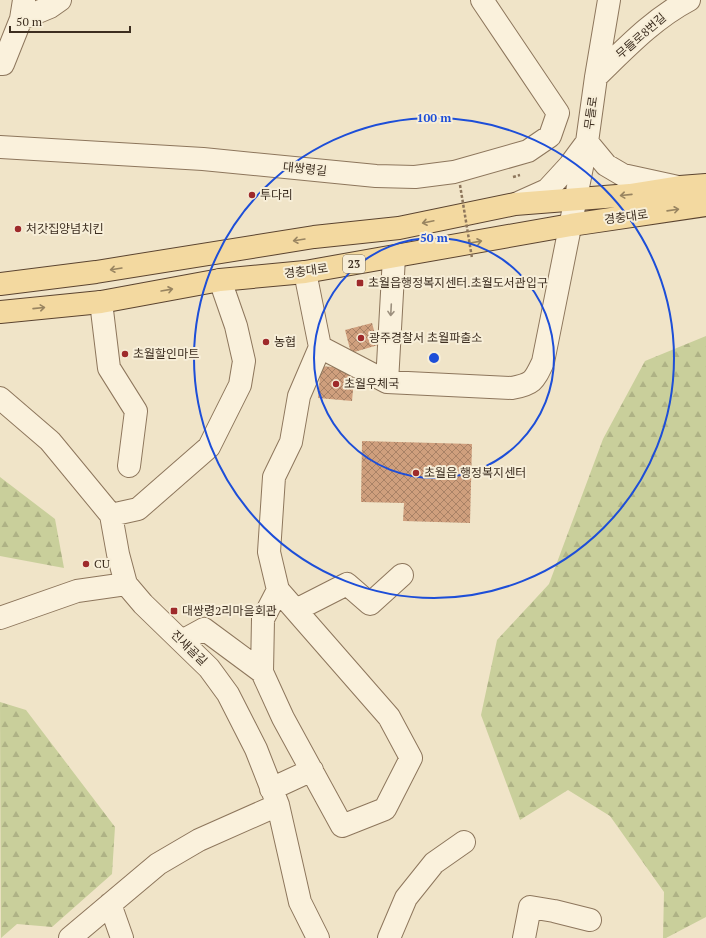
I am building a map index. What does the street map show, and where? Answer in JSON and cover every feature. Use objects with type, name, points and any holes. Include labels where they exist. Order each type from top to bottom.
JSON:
[{"type":"main road","name":"경충대로","points":[[0,284],[96,272],[314,238],[399,228],[515,204],[630,195],[680,187],[706,185]]},
{"type":"main road","name":"경충대로","points":[[0,312],[101,302],[220,280],[305,272],[571,225],[706,205]]},
{"type":"street","points":[[0,64],[3,64],[23,10],[50,7],[60,0]]},
{"type":"street","name":"대쌍령길","points":[[0,146],[203,159],[376,176],[415,177],[454,172],[528,151],[550,136],[558,113],[482,0]]},
{"type":"street","name":"무들로","points":[[387,382],[512,388],[526,385],[536,377],[543,362],[576,200],[587,142],[609,0]]},
{"type":"street","name":"무들로8번길","points":[[596,77],[644,31],[672,9],[689,0]]},
{"type":"street","points":[[515,204],[547,190],[570,166],[587,142],[606,165],[623,175],[680,187]]},
{"type":"street","points":[[320,347],[387,382],[394,257]]},
{"type":"street","points":[[278,590],[263,619],[262,672],[283,718],[342,826],[385,809],[411,758],[390,717],[278,590],[269,552],[274,477],[291,442],[299,396],[320,347],[305,272]]},
{"type":"street","points":[[111,515],[138,510],[209,447],[240,385],[244,361],[236,326],[220,280]]},
{"type":"street","points":[[101,302],[109,368],[136,411],[129,466]]},
{"type":"street","name":"진새골길","points":[[0,398],[50,441],[111,515],[118,554],[126,584],[143,604],[209,668],[228,694],[256,749],[275,797],[300,902],[318,938]]},
{"type":"street","points":[[296,610],[347,584],[370,604],[402,575]]},
{"type":"street","points":[[0,618],[77,591],[126,584]]},
{"type":"street","points":[[182,641],[204,629],[262,672]]},
{"type":"street","points":[[70,938],[158,864],[275,797],[312,770]]},
{"type":"street","points":[[389,938],[410,892],[434,863],[464,842]]},
{"type":"street","points":[[110,904],[122,938]]},
{"type":"street","points":[[524,938],[530,907],[590,920]]},
{"type":"path","points":[[460,186],[472,258]]},
{"type":"green space","points":[[706,336],[706,917],[666,938],[663,938],[664,892],[610,816],[568,790],[520,820],[481,715],[497,640],[549,584],[603,439],[645,361]]},
{"type":"green space","points":[[0,477],[55,519],[64,568],[0,556]]},
{"type":"green space","points":[[0,702],[26,710],[115,827],[112,874],[52,927],[17,924],[1,938]]},
{"type":"building","name":"광주경찰서 초월파출소","points":[[372,323],[378,345],[351,353],[345,330]]},
{"type":"building","name":"초월우체국","points":[[321,366],[355,369],[352,401],[318,398]]},
{"type":"building","name":"초월읍 행정복지센터","points":[[362,441],[472,444],[470,523],[403,521],[404,503],[361,502]]},
{"type":"place","name":"투다리","points":[[252,195]]},
{"type":"place","name":"처갓집양념치킨","points":[[18,229]]},
{"type":"place","name":"초월읍행정복지센터.초월도서관입구","points":[[360,283]]},
{"type":"place","name":"광주경찰서 초월파출소","points":[[361,338]]},
{"type":"place","name":"농협","points":[[266,342]]},
{"type":"place","name":"초월할인마트","points":[[125,354]]},
{"type":"place","name":"초월우체국","points":[[336,384]]},
{"type":"place","name":"초월읍 행정복지센터","points":[[416,473]]},
{"type":"place","name":"CU","points":[[86,564]]},
{"type":"place","name":"대쌍령2리마을회관","points":[[174,611]]}]
